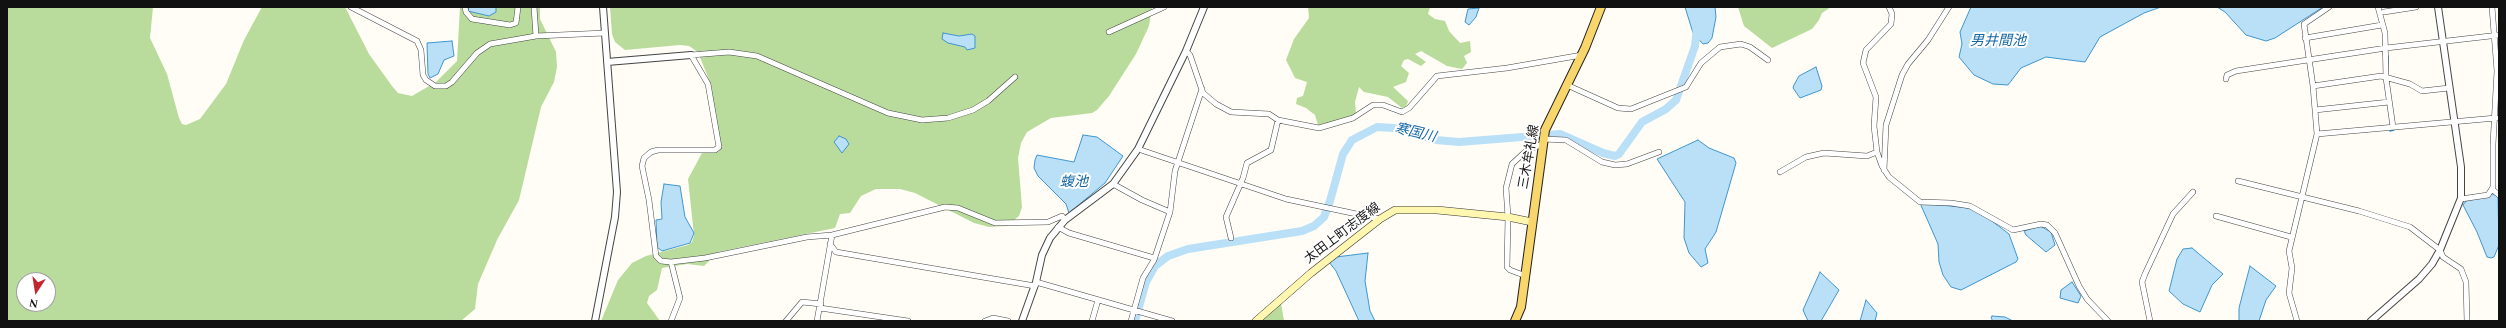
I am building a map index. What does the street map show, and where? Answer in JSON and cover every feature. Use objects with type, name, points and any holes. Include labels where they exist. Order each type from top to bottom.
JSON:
[{"type":"main road","name":"三木牟礼線","points":[[1518,319],[1526,276],[1544,138],[1582,55],[1601,7]]},
{"type":"main road","name":"太田上町志度線","points":[[1256,321],[1311,273],[1380,219],[1395,210],[1405,209],[1508,217],[1532,222]]},
{"type":"street","points":[[351,7],[417,40],[421,50],[423,75],[426,80],[435,86],[446,86],[452,82],[484,47],[501,41],[536,36],[605,33]]},
{"type":"street","points":[[465,7],[468,16],[472,19],[510,25],[516,23],[518,7]]},
{"type":"street","points":[[534,7],[536,36]]},
{"type":"street","points":[[595,321],[616,205],[603,7]]},
{"type":"street","points":[[1109,32],[1164,7]]},
{"type":"street","points":[[1022,321],[1036,284],[1045,246],[1058,227],[1065,220],[1113,184],[1138,149],[1186,51],[1204,7]]},
{"type":"street","points":[[1889,7],[1892,14],[1891,24],[1866,50],[1863,64],[1874,90],[1874,126],[1877,152],[1884,170],[1896,184],[1920,202],[1970,206],[2013,230],[2041,224],[2047,225],[2056,234],[2071,273],[2087,299],[2108,321]]},
{"type":"street","points":[[1884,170],[1886,125],[1902,75],[1908,64],[1928,40],[1949,7]]},
{"type":"street","points":[[2297,321],[2289,293],[2292,268],[2289,250],[2317,134],[2316,110],[2304,24],[2329,7]]},
{"type":"street","points":[[2378,7],[2386,48],[2386,78],[2392,127]]},
{"type":"street","points":[[2384,12],[2416,7]]},
{"type":"street","points":[[2372,321],[2424,274],[2440,250],[2461,199],[2462,172],[2438,7]]},
{"type":"street","points":[[2461,199],[2488,195],[2493,190],[2497,35],[2492,7]]},
{"type":"street","points":[[2305,38],[2382,25]]},
{"type":"street","points":[[2226,78],[2227,75],[2236,71],[2386,48],[2497,35]]},
{"type":"street","points":[[1567,85],[1618,108],[1631,109],[1686,87],[1701,63],[1720,47],[1741,44],[1768,60]]},
{"type":"street","points":[[1186,51],[1190,55],[1202,89],[1216,104],[1231,112],[1269,114],[1278,120],[1319,128],[1353,118],[1373,105],[1383,105],[1402,112],[1410,108],[1437,76],[1507,68],[1582,55]]},
{"type":"street","points":[[607,62],[729,52],[757,56],[888,113],[922,120],[948,118],[973,110],[988,101],[1015,77]]},
{"type":"street","points":[[691,55],[708,84],[719,148],[715,150],[658,150],[647,154],[642,162],[656,256],[661,261],[671,262],[705,258],[807,237],[832,235],[945,207],[958,208],[995,223],[1048,222],[1062,216],[1065,220]]},
{"type":"street","points":[[2313,86],[2381,76],[2410,84],[2422,91],[2449,88]]},
{"type":"street","points":[[1131,321],[1143,278],[1154,258],[1170,212],[1178,161],[1202,89]]},
{"type":"street","points":[[2316,110],[2388,102]]},
{"type":"street","points":[[2317,134],[2496,118]]},
{"type":"street","points":[[1230,238],[1226,217],[1247,163],[1271,150],[1278,120]]},
{"type":"street","points":[[1526,276],[1510,270],[1507,266],[1508,217],[1505,196],[1512,164],[1526,151],[1544,138],[1566,140],[1602,162],[1615,165],[1627,164],[1659,152]]},
{"type":"street","points":[[1138,149],[1178,161],[1286,199],[1380,219]]},
{"type":"street","points":[[1780,172],[1806,157],[1824,153],[1867,156],[1877,152]]},
{"type":"street","points":[[2238,181],[2403,224],[2440,250],[2443,257],[2455,263],[2464,274],[2466,282],[2467,321]]},
{"type":"street","points":[[1113,184],[1142,200],[1170,212]]},
{"type":"street","points":[[2493,190],[2499,195]]},
{"type":"street","points":[[2150,321],[2142,282],[2173,214],[2193,192]]},
{"type":"street","points":[[2216,216],[2291,237]]},
{"type":"street","points":[[1058,227],[1069,232],[1154,258]]},
{"type":"street","points":[[818,321],[832,235]]},
{"type":"street","points":[[830,244],[836,252],[1036,284],[1172,321]]},
{"type":"street","points":[[671,262],[680,298],[671,321]]},
{"type":"street","points":[[1092,321],[1098,300]]},
{"type":"street","points":[[786,321],[802,302],[908,321]]},
{"type":"street","points":[[985,321],[993,318],[1008,321]]},
{"type":"green space","points":[[7,7],[153,7],[150,38],[167,74],[179,118],[182,124],[186,125],[200,119],[226,84],[244,40],[262,7],[345,7],[369,54],[392,86],[398,93],[412,96],[436,82],[457,61],[460,7],[540,7],[540,19],[556,52],[557,67],[554,82],[541,107],[519,200],[497,240],[478,284],[475,309],[461,321],[7,321]]},
{"type":"green space","points":[[610,7],[1152,7],[1149,26],[1136,54],[1109,96],[1097,110],[1092,113],[1051,118],[1027,132],[1021,143],[1018,158],[1022,207],[1019,216],[1007,226],[989,227],[974,223],[915,193],[900,189],[876,189],[861,196],[850,213],[840,214],[835,228],[718,252],[704,266],[687,264],[662,268],[657,290],[649,296],[647,303],[660,321],[601,321],[618,280],[632,263],[646,256],[688,245],[692,242],[694,235],[688,179],[702,153],[718,152],[721,149],[711,85],[698,52],[689,46],[680,45],[625,50],[615,42],[612,34]]},
{"type":"green space","points":[[1308,7],[1430,7],[1428,14],[1435,19],[1445,21],[1449,31],[1460,43],[1470,41],[1471,52],[1464,56],[1467,63],[1462,69],[1447,66],[1421,51],[1415,54],[1426,62],[1421,66],[1408,59],[1404,60],[1401,66],[1409,73],[1406,82],[1393,87],[1408,101],[1406,107],[1402,108],[1388,97],[1364,92],[1359,87],[1355,102],[1356,113],[1350,118],[1318,125],[1315,115],[1306,108],[1296,104],[1297,98],[1303,96],[1307,82],[1295,78],[1286,60],[1294,39],[1309,18]]},
{"type":"green space","points":[[1738,7],[1831,7],[1822,13],[1812,29],[1772,48],[1744,26]]},
{"type":"green space","points":[[1281,303],[1284,321],[1259,321]]},
{"type":"water","points":[[469,7],[496,7],[496,12],[489,16],[468,11]]},
{"type":"water","points":[[1685,7],[1715,7],[1716,17],[1712,38],[1708,43],[1703,44],[1693,33]]},
{"type":"water","name":"男井間池","points":[[1971,7],[2161,7],[2144,13],[2100,37],[2085,62],[2046,57],[2021,68],[2008,85],[1993,84],[1974,75],[1959,57],[1962,44],[1960,32]]},
{"type":"water","points":[[2217,7],[2323,7],[2275,38],[2266,41],[2246,35],[2225,12]]},
{"type":"water","points":[[1479,8],[1476,17],[1469,25],[1465,22],[1468,9]]},
{"type":"water","points":[[943,33],[959,36],[972,34],[975,36],[975,48],[967,50],[965,47],[948,43],[942,39]]},
{"type":"water","points":[[452,41],[454,56],[444,60],[438,74],[430,78],[428,74],[427,43]]},
{"type":"water","points":[[1816,67],[1822,86],[1821,90],[1800,98],[1793,88],[1794,85],[1799,76]]},
{"type":"water","name":"蝮池","points":[[1083,135],[1097,137],[1123,156],[1105,183],[1069,213],[1066,204],[1038,176],[1034,168],[1035,160],[1037,155],[1074,162]]},
{"type":"water","points":[[839,136],[846,139],[849,144],[842,153],[834,142]]},
{"type":"water","points":[[1698,140],[1709,148],[1734,158],[1736,163],[1716,232],[1705,249],[1708,263],[1701,267],[1689,253],[1684,238],[1685,202],[1657,159]]},
{"type":"water","points":[[664,184],[680,186],[685,217],[694,233],[690,243],[662,251],[657,247],[656,220],[662,219],[661,202]]},
{"type":"water","points":[[2493,194],[2498,197],[2499,245],[2494,257],[2491,258],[2487,257],[2477,232],[2463,205],[2466,201]]},
{"type":"water","points":[[1920,203],[1970,208],[1988,218],[2009,234],[2018,259],[2016,262],[1961,290],[1951,287],[1943,275],[1939,262],[1938,244]]},
{"type":"water","points":[[2040,226],[2051,232],[2055,245],[2046,252],[2026,235],[2024,231]]},
{"type":"water","points":[[2192,248],[2223,274],[2212,285],[2200,312],[2183,304],[2169,291],[2177,259],[2183,249]]},
{"type":"water","points":[[1368,253],[1365,281],[1370,311],[1375,321],[1359,321],[1336,271],[1329,262],[1336,257]]},
{"type":"water","points":[[2250,266],[2276,286],[2266,300],[2259,321],[2239,321],[2239,308]]},
{"type":"water","points":[[1820,272],[1839,290],[1821,321],[1808,321],[1803,310]]},
{"type":"water","points":[[2072,282],[2081,296],[2078,303],[2060,298],[2061,290]]},
{"type":"water","points":[[1866,300],[1877,313],[1875,321],[1860,321]]},
{"type":"water","points":[[1992,316],[2005,317],[2013,321],[1993,321],[1991,318]]},
{"type":"waterway","name":"寒国川","points":[[1135,321],[1146,282],[1155,266],[1168,256],[1188,249],[1302,231],[1314,226],[1324,217],[1343,154],[1352,140],[1377,127],[1394,128],[1436,140],[1459,142],[1560,134],[1603,153],[1615,156],[1619,154],[1642,122],[1666,109],[1676,100],[1695,46],[1699,7]]},
{"type":"waterway","points":[[2388,56],[2388,74]]},
{"type":"waterway","points":[[2390,131],[2394,130]]}]
